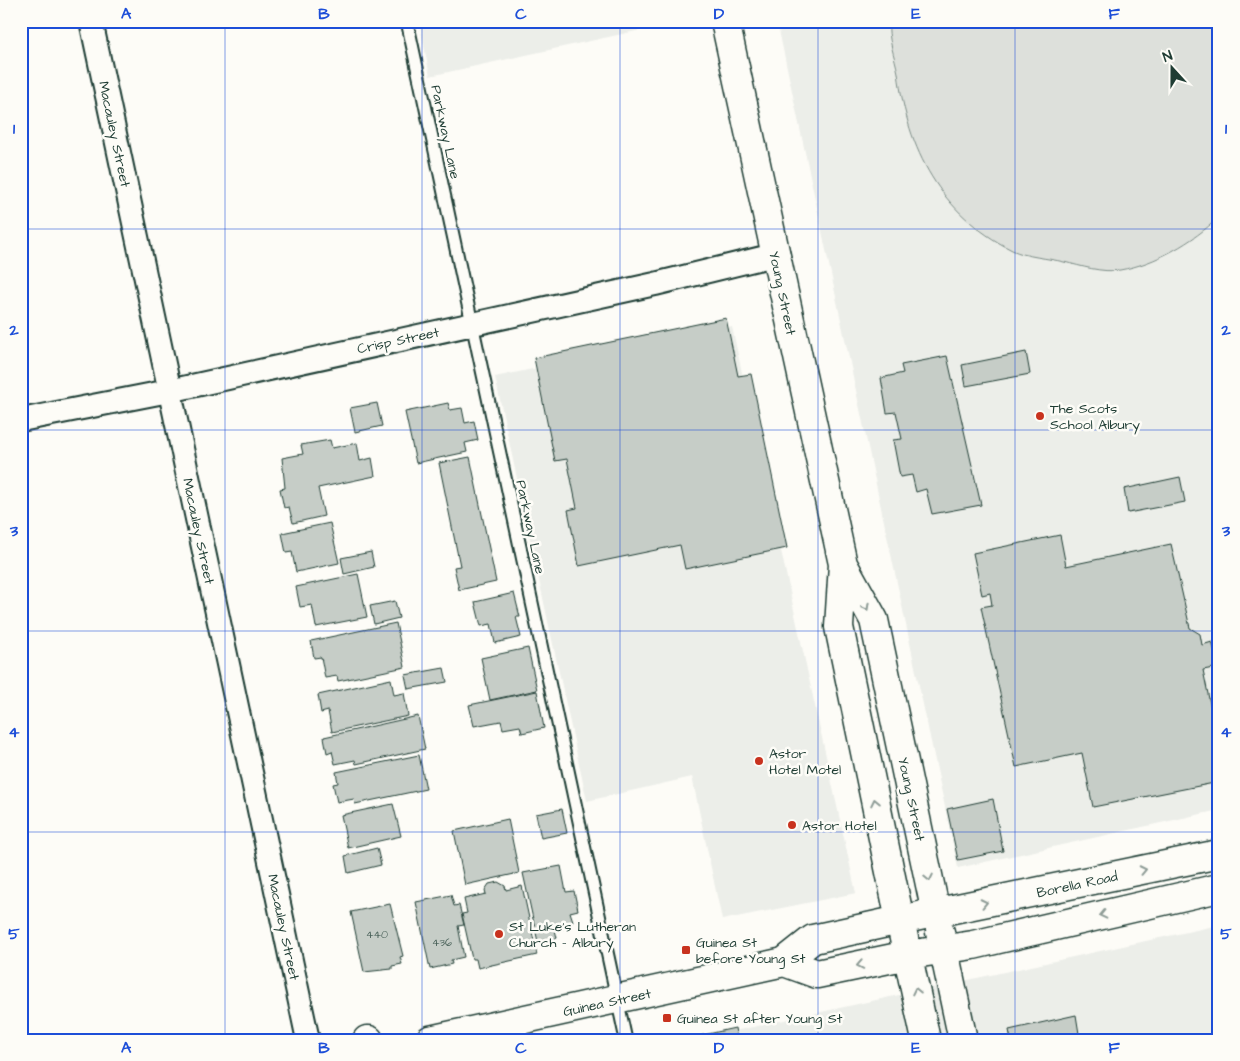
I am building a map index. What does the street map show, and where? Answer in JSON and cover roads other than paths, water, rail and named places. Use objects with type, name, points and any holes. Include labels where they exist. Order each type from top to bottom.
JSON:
[{"type":"main road","name":"Young Street","points":[[725,21],[774,255],[843,564],[839,627],[926,1040]]},
{"type":"main road","name":"Young Street","points":[[843,564],[874,620],[963,1040]]},
{"type":"main road","name":"Borella Road","points":[[900,920],[1219,854]]},
{"type":"main road","points":[[784,962],[817,974],[908,955],[973,945],[1219,888]]},
{"type":"main road","name":"Guinea Street","points":[[430,1040],[784,962],[813,939],[900,920]]},
{"type":"street","name":"Macauley Street","points":[[91,21],[308,1040]]},
{"type":"street","name":"Crisp Street","points":[[21,420],[169,391],[655,284],[774,255]]},
{"type":"lane","name":"Parkway Lane","points":[[407,21],[626,1040]]},
{"type":"place","name":"The Scots School Albury","points":[[1040,416]]},
{"type":"place","name":"Astor Hotel Motel","points":[[759,761]]},
{"type":"place","name":"Astor Hotel","points":[[792,825]]},
{"type":"place","name":"St Luke's Lutheran Church - Albury","points":[[499,934]]},
{"type":"place","name":"Guinea St before Young St","points":[[686,950]]},
{"type":"place","name":"Guinea St after Young St","points":[[667,1018]]}]
